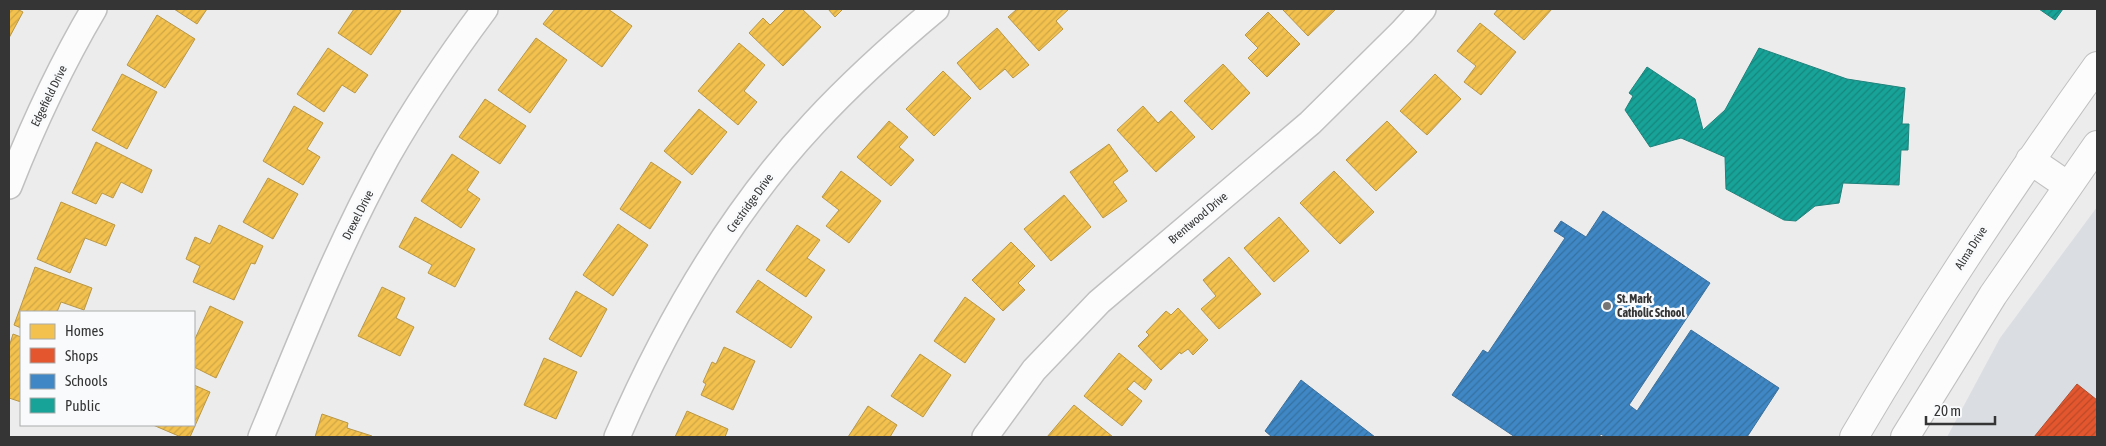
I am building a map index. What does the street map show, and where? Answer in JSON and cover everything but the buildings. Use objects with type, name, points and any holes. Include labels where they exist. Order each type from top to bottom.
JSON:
[{"type":"main road","name":"Alma Drive","points":[[1854,437],[1900,359],[2030,160],[2097,66]]},
{"type":"main road","points":[[1905,437],[1992,295],[2097,146]]},
{"type":"main road","points":[[2030,160],[2068,186]]},
{"type":"street","name":"Edgefield Drive","points":[[9,186],[26,143],[94,9]]},
{"type":"street","name":"Drexel Drive","points":[[260,437],[329,273],[387,157],[453,52],[485,9]]},
{"type":"street","name":"Crestridge Drive","points":[[617,437],[638,389],[693,285],[754,194],[813,124],[888,49],[936,9]]},
{"type":"street","name":"Brentwood Drive","points":[[985,437],[1034,370],[1098,302],[1310,123],[1423,9]]},
{"type":"shaded area","points":[[2097,207],[2097,437],[1947,437],[2000,338]]},
{"type":"place","name":"St. Mark Catholic School","points":[[1607,306]]}]
